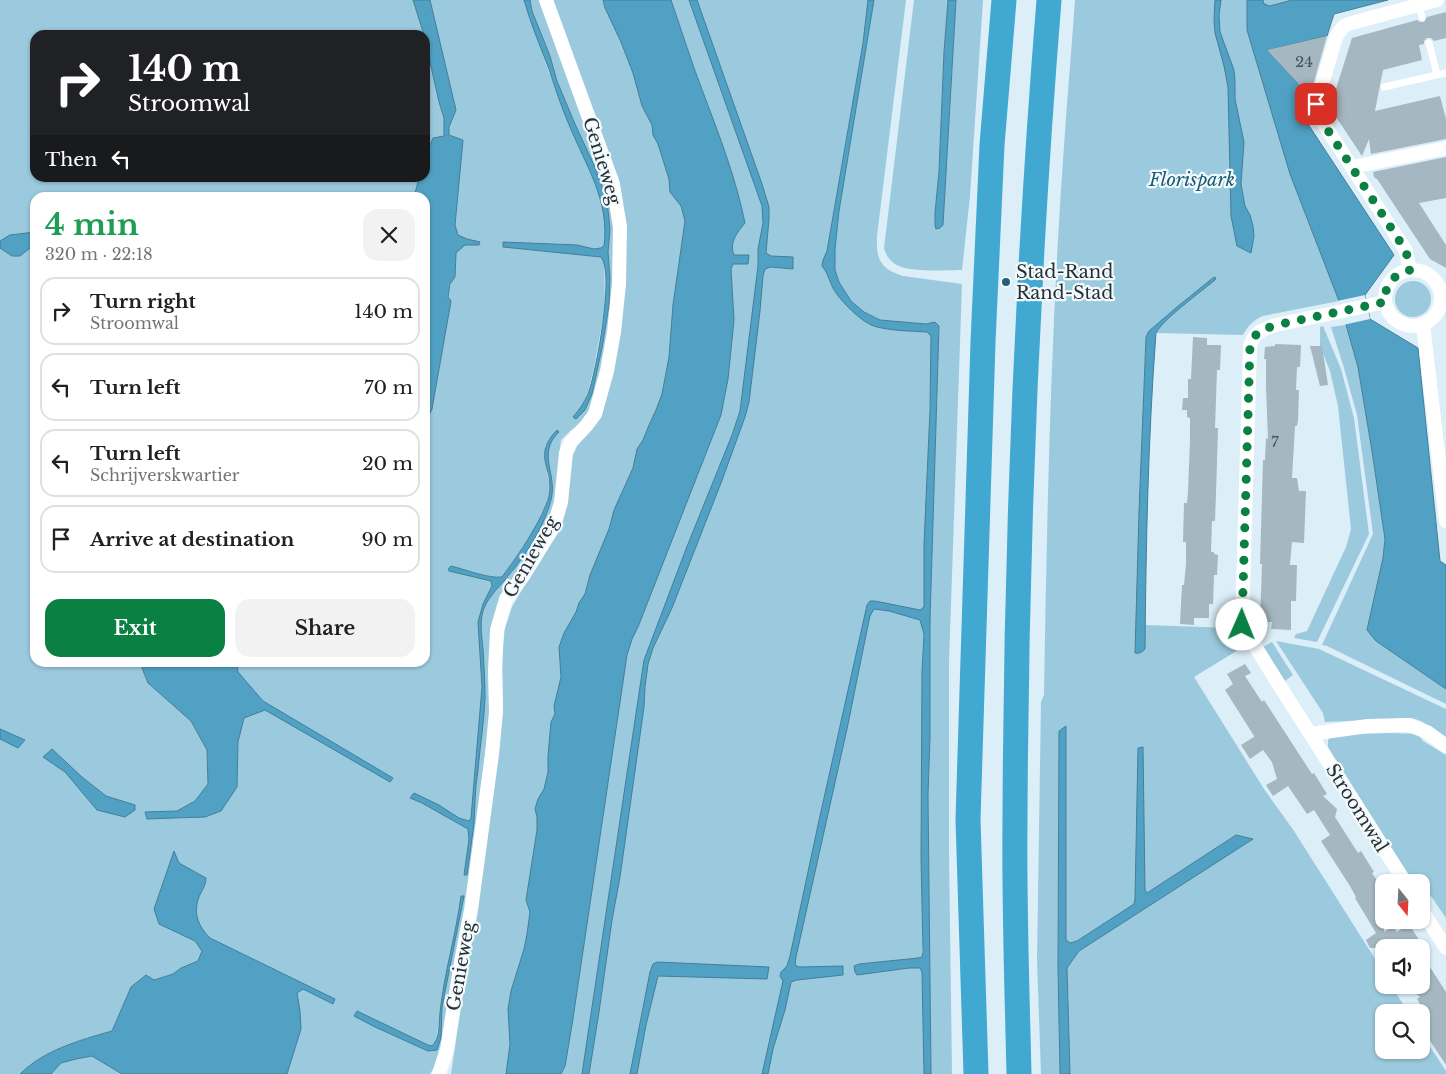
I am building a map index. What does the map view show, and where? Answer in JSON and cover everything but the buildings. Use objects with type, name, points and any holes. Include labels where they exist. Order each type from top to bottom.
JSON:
[{"type":"highway","points":[[976,1074],[968,819],[984,322],[992,145],[1004,0]]},
{"type":"highway","points":[[1019,1074],[1014,822],[1019,589],[1026,380],[1038,141],[1049,0]]},
{"type":"street","name":"Genieweg","points":[[439,1074],[447,1049],[471,910],[490,764],[496,712],[494,671],[496,630],[506,599],[523,576],[554,526],[561,502],[565,459],[571,442],[595,414],[609,361],[620,284],[620,227],[613,184],[546,0]]},
{"type":"street","points":[[1410,270],[1406,251],[1315,110],[1336,37],[1343,26],[1420,11],[1436,0]]},
{"type":"street","points":[[1352,167],[1446,148]]},
{"type":"street","points":[[1410,270],[1418,270],[1432,278],[1443,291],[1437,311],[1431,319],[1415,326],[1400,322],[1391,314],[1385,302],[1387,286],[1400,274],[1410,270]]},
{"type":"street","name":"Stroomwal","points":[[1385,302],[1276,325],[1264,329],[1253,337],[1250,346],[1242,625],[1400,874]]},
{"type":"street","points":[[1423,324],[1441,437],[1446,521]]},
{"type":"street","points":[[1310,734],[1368,726],[1408,725],[1427,732],[1446,746]]},
{"type":"street","points":[[1430,923],[1446,948]]},
{"type":"lane","points":[[1429,44],[1437,75]]},
{"type":"lane","points":[[1384,87],[1446,73]]},
{"type":"green space","points":[[0,0],[413,0],[422,30],[30,30],[30,182],[418,182],[416,192],[30,192],[30,667],[142,667],[148,683],[191,721],[207,750],[208,784],[195,801],[177,811],[145,812],[147,819],[188,818],[210,815],[227,792],[235,667],[430,667],[430,389],[451,282],[449,135],[436,28],[430,0],[524,0],[547,67],[599,191],[606,234],[604,246],[605,307],[588,392],[582,407],[574,417],[576,419],[585,410],[592,394],[609,305],[610,277],[608,252],[610,229],[594,165],[557,81],[550,56],[532,11],[530,0],[540,0],[609,188],[615,227],[610,337],[590,412],[582,422],[561,440],[560,471],[552,515],[544,533],[496,609],[487,762],[443,1053],[430,1074],[51,1074],[61,1063],[120,1036],[169,975],[131,987],[112,1031],[63,1046],[40,1058],[20,1074],[0,1074]],"holes":[[[559,432],[548,448],[548,461],[553,488],[548,511],[528,550],[492,596],[502,577],[532,534],[549,497],[550,485],[545,446]],[[442,1009],[439,1045],[435,1043]]]},
{"type":"green space","points":[[552,0],[870,0],[827,251],[834,291],[867,323],[927,332],[931,336],[924,608],[922,972],[927,1074],[451,1074],[498,757],[503,702],[502,652],[505,628],[512,607],[558,528],[572,452],[603,403],[624,219]]},
{"type":"green space","points":[[874,0],[906,0],[877,236],[877,251],[884,266],[895,273],[903,276],[962,284],[949,662],[952,1074],[931,1074],[928,796],[930,620],[939,326],[935,322],[926,324],[880,320],[864,312],[851,301],[839,282],[835,270],[839,211]]},
{"type":"green space","points":[[914,0],[948,0],[935,213],[940,228],[943,225],[956,0],[983,0],[970,196],[962,270],[927,270],[901,267],[889,259],[884,248]]},
{"type":"green space","name":"Florispark","points":[[1075,0],[1247,0],[1247,30],[1290,174],[1339,301],[1263,316],[1256,319],[1243,335],[1156,333],[1174,313],[1215,280],[1214,277],[1149,331],[1146,337],[1144,390],[1145,649],[1145,625],[1232,628],[1243,647],[1194,677],[1264,789],[1294,831],[1375,959],[1375,994],[1397,994],[1403,1004],[1375,1004],[1375,1059],[1430,1059],[1430,1047],[1446,1071],[1446,1074],[1070,1074],[1067,968],[1079,951],[1252,839],[1236,835],[1151,891],[1147,893],[1145,890],[1135,899],[1134,904],[1077,941],[1070,943],[1066,940],[1066,727],[1059,731],[1058,968],[1060,1074],[1041,1074],[1037,960],[1041,702],[1044,695],[1053,343],[1065,132]]},
{"type":"green space","points":[[1263,0],[1292,0],[1270,6],[1264,4]]},
{"type":"green space","points":[[430,62],[444,118],[444,136],[433,138],[430,145]]},
{"type":"green space","points":[[1413,281],[1426,286],[1431,299],[1426,312],[1413,317],[1400,312],[1395,299],[1400,286]]},
{"type":"green space","points":[[1345,325],[1358,367],[1385,539],[1376,641],[1446,689],[1446,704],[1322,645],[1373,534],[1357,415],[1331,327]]},
{"type":"green space","points":[[1323,326],[1341,369],[1354,418],[1369,534],[1317,642],[1294,638],[1296,634],[1307,631],[1346,547],[1351,529],[1338,406],[1330,371],[1320,346],[1320,327]]},
{"type":"green space","points":[[1276,641],[1319,649],[1446,709],[1446,737],[1421,721],[1412,718],[1325,722],[1323,713]]},
{"type":"green space","points":[[1272,642],[1293,675],[1285,681],[1263,647]]},
{"type":"green space","points":[[1418,734],[1423,741],[1446,755],[1446,918],[1430,897],[1430,874],[1408,874],[1328,747],[1328,740],[1333,735]]},
{"type":"shaded area","points":[[413,0],[430,0],[456,110],[449,127],[449,135],[463,140],[455,225],[458,235],[480,242],[479,245],[465,245],[456,253],[455,277],[450,284],[448,297],[451,301],[430,413],[430,192],[415,192],[418,182],[430,182],[430,145],[433,138],[444,136],[444,118],[430,62],[430,30],[422,30]]},
{"type":"shaded area","points":[[524,0],[530,0],[532,11],[550,56],[557,81],[594,165],[607,200],[610,229],[608,252],[610,277],[609,305],[592,394],[585,410],[576,419],[573,417],[588,394],[603,324],[606,282],[605,267],[601,257],[503,247],[503,242],[577,245],[594,249],[604,246],[605,230],[600,199],[595,184],[564,113]]},
{"type":"shaded area","points":[[603,0],[671,0],[737,190],[745,223],[733,242],[734,255],[749,255],[748,264],[733,264],[731,269],[734,320],[728,379],[721,415],[627,655],[565,1066],[561,1074],[506,1074],[510,1044],[508,1009],[511,991],[527,934],[530,912],[526,900],[537,830],[535,809],[544,789],[548,772],[551,722],[555,714],[554,706],[561,677],[559,647],[564,633],[585,594],[614,510],[633,468],[637,449],[643,440],[662,394],[669,357],[673,305],[685,221],[681,206],[670,192],[669,179],[658,144],[653,135],[652,125],[642,106],[633,73]]},
{"type":"shaded area","points":[[689,0],[697,0],[769,207],[766,253],[771,256],[793,257],[793,269],[771,267],[765,269],[749,402],[745,417],[672,608],[653,648],[648,664],[644,707],[599,1012],[589,1074],[582,1074],[644,660],[740,411],[758,266],[758,249],[763,223],[762,206]]},
{"type":"shaded area","points":[[868,0],[874,0],[839,211],[835,270],[839,282],[851,301],[864,312],[880,320],[926,324],[935,322],[939,326],[930,620],[928,796],[931,1074],[924,1074],[922,972],[920,968],[857,975],[854,966],[918,958],[922,957],[923,952],[921,857],[924,634],[920,620],[889,611],[874,609],[870,616],[795,965],[799,967],[843,966],[843,975],[791,982],[768,1074],[762,1074],[783,981],[780,976],[787,966],[790,956],[867,605],[870,601],[875,601],[920,610],[924,607],[924,544],[931,336],[927,332],[883,328],[866,322],[854,313],[839,297],[822,266],[827,251],[863,43]]},
{"type":"shaded area","points":[[948,0],[956,0],[943,225],[936,229],[935,213]]},
{"type":"shaded area","points":[[1215,0],[1221,0],[1219,15],[1220,32],[1234,70],[1235,99],[1244,142],[1241,184],[1254,236],[1251,253],[1237,246],[1231,216],[1228,87],[1215,33]]},
{"type":"shaded area","points":[[1247,0],[1263,0],[1264,4],[1270,6],[1292,0],[1388,0],[1334,14],[1327,36],[1267,50],[1310,96],[1304,118],[1394,255],[1365,295],[1370,319],[1418,348],[1440,561],[1446,565],[1446,689],[1376,641],[1367,630],[1383,558],[1385,539],[1358,367],[1339,301],[1290,174],[1247,30]]},
{"type":"shaded area","points":[[30,233],[30,248],[20,256],[12,256],[0,248],[0,241],[10,235]]},
{"type":"shaded area","points":[[1214,277],[1216,278],[1215,280],[1174,313],[1156,333],[1148,491],[1145,649],[1135,653],[1146,337],[1149,331]]},
{"type":"shaded area","points":[[557,430],[559,432],[552,440],[548,456],[552,491],[548,510],[534,539],[522,558],[489,599],[482,615],[485,698],[476,783],[474,823],[467,875],[464,875],[469,839],[468,829],[410,798],[414,793],[439,805],[459,818],[469,821],[471,818],[482,687],[478,622],[483,604],[492,586],[491,581],[449,571],[448,569],[451,566],[484,575],[502,577],[528,539],[548,500],[550,486],[545,455],[549,439]]},
{"type":"shaded area","points":[[237,667],[238,672],[263,701],[393,778],[390,782],[265,710],[244,718],[238,742],[237,787],[221,811],[205,817],[147,819],[145,812],[177,811],[195,801],[208,784],[207,750],[191,721],[148,683],[142,668]]},
{"type":"shaded area","points":[[1066,726],[1066,940],[1070,943],[1077,941],[1134,904],[1138,748],[1143,747],[1145,890],[1147,893],[1236,835],[1253,839],[1079,951],[1067,968],[1070,1074],[1060,1074],[1058,968],[1059,731]]},
{"type":"shaded area","points":[[0,729],[25,740],[18,748],[0,739]]},
{"type":"shaded area","points":[[52,749],[106,796],[135,805],[135,810],[125,817],[97,810],[65,772],[43,757]]},
{"type":"shaded area","points":[[174,851],[179,863],[206,878],[197,903],[197,914],[202,929],[210,938],[335,999],[333,1004],[303,989],[297,993],[301,1029],[287,1074],[122,1074],[92,1056],[61,1063],[51,1074],[20,1074],[51,1052],[75,1042],[112,1031],[131,987],[146,975],[154,980],[173,974],[181,968],[198,961],[202,951],[195,941],[159,924],[154,909]]},
{"type":"shaded area","points":[[461,896],[464,896],[442,1007],[441,1038],[437,1050],[428,1051],[354,1016],[357,1011],[428,1045],[432,1046],[435,1043],[438,1035],[444,983]]},
{"type":"shaded area","points":[[657,962],[769,967],[767,979],[658,976],[637,1074],[630,1074],[650,972],[653,964]]},
{"type":"pier","points":[[1365,295],[1370,319],[1343,325],[1337,301]]},
{"type":"place","name":"Stad-Rand Rand-Stad","points":[[1006,282]]},
{"type":"route","points":[[1242,625],[1246,443],[1250,346],[1253,337],[1258,332],[1276,325],[1385,302],[1387,286],[1400,274],[1410,270],[1406,251],[1318,115],[1315,110],[1316,104]]}]
